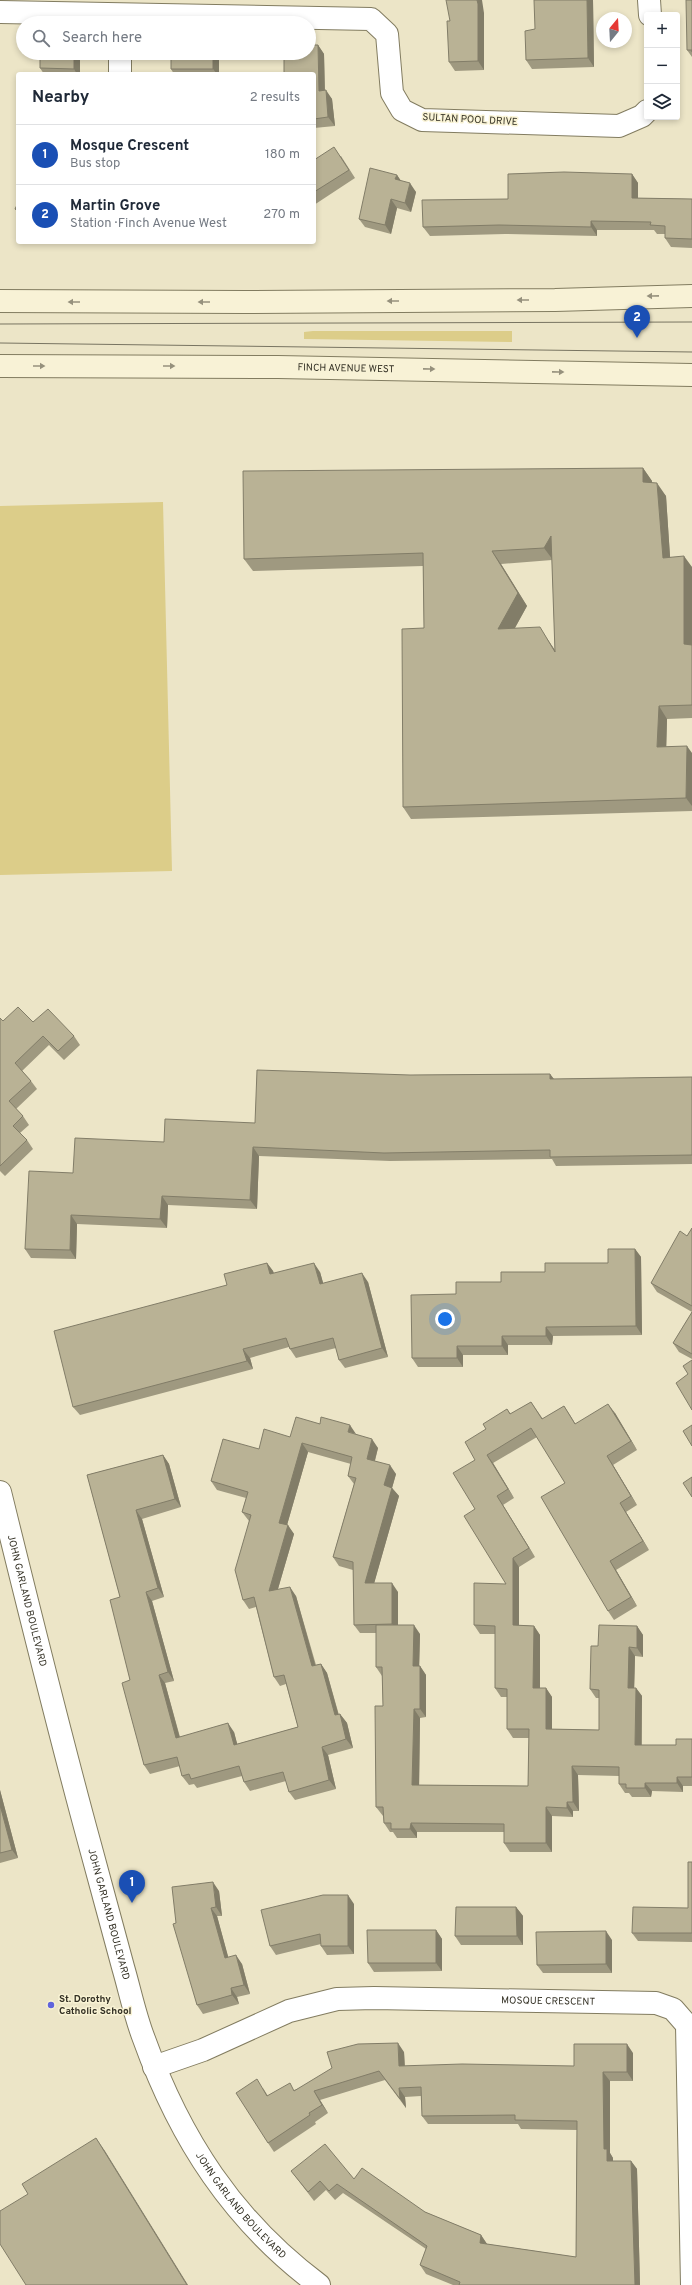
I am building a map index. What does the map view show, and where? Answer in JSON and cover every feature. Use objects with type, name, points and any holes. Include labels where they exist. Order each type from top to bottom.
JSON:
[{"type":"main road","points":[[0,302],[555,300],[692,296]]},
{"type":"main road","name":"FINCH AVENUE WEST","points":[[0,366],[278,366],[692,375]]},
{"type":"street","points":[[649,0],[650,12]]},
{"type":"street","name":"SULTAN POOL DRIVE","points":[[0,12],[69,16]]},
{"type":"street","name":"SULTAN POOL DRIVE","points":[[316,19],[371,19],[387,34],[392,93],[402,110],[422,120],[619,126],[644,114]]},
{"type":"street","points":[[120,60],[120,72]]},
{"type":"street","name":"JOHN GARLAND BOULEVARD","points":[[0,1492],[57,1725],[130,1992],[143,2037],[154,2067],[186,2133],[213,2179],[245,2219],[280,2252],[319,2285]]},
{"type":"street","name":"MOSQUE CRESCENT","points":[[154,2067],[203,2050],[288,2011],[337,2000],[374,1998],[656,2003],[673,2009],[687,2025],[692,2285]]},
{"type":"shaded area","points":[[512,331],[512,342],[304,339],[304,332]]},
{"type":"shaded area","points":[[163,502],[172,871],[0,875],[0,506]]},
{"type":"building","points":[[446,0],[477,0],[478,61],[449,62],[447,21],[450,21]]},
{"type":"building","points":[[534,0],[587,0],[588,58],[526,60],[525,31],[535,29]]},
{"type":"building","points":[[686,0],[692,0],[692,50],[687,50]]},
{"type":"building","points":[[316,45],[318,45],[319,91],[326,90],[328,117],[316,119],[316,72],[284,72],[284,60],[316,60]]},
{"type":"building","points":[[40,60],[74,60],[74,69],[40,68]]},
{"type":"building","points":[[171,60],[213,60],[213,69],[171,69]]},
{"type":"building","points":[[334,147],[349,170],[316,191],[316,159]]},
{"type":"building","points":[[370,168],[397,175],[395,179],[410,183],[405,203],[391,199],[385,225],[359,219]]},
{"type":"building","points":[[564,172],[632,174],[632,198],[692,199],[692,239],[665,238],[665,226],[650,225],[651,222],[591,221],[591,227],[499,225],[423,227],[422,200],[508,199],[508,174]]},
{"type":"building","points":[[643,468],[643,482],[657,483],[663,558],[684,556],[684,644],[692,645],[692,705],[659,706],[657,747],[687,746],[686,798],[403,807],[402,629],[424,628],[423,553],[244,559],[243,471]],"holes":[[[551,536],[555,652],[540,627],[498,629],[518,593],[492,551],[544,548]]]},
{"type":"building","points":[[18,1007],[33,1022],[48,1009],[74,1036],[58,1051],[43,1036],[15,1063],[31,1081],[9,1101],[23,1116],[13,1126],[27,1140],[0,1166],[0,1018],[3,1021]]},
{"type":"building","points":[[257,1070],[410,1075],[550,1074],[550,1079],[692,1077],[692,1155],[550,1157],[550,1150],[384,1153],[253,1147],[250,1200],[162,1196],[160,1219],[71,1215],[70,1250],[25,1249],[29,1171],[73,1173],[75,1138],[164,1142],[165,1119],[255,1123]]},
{"type":"building","points":[[692,1228],[692,1306],[651,1283],[680,1231],[687,1236]]},
{"type":"building","points":[[608,1249],[635,1249],[636,1326],[546,1327],[546,1336],[502,1336],[502,1346],[457,1346],[457,1358],[412,1358],[411,1295],[456,1294],[456,1282],[501,1282],[501,1272],[545,1272],[545,1263],[608,1263]]},
{"type":"building","points":[[267,1263],[270,1274],[314,1263],[320,1284],[362,1273],[382,1348],[339,1360],[333,1338],[290,1349],[286,1338],[243,1349],[247,1361],[73,1407],[54,1331],[227,1285],[224,1274]]},
{"type":"building","points":[[692,1312],[692,1354],[673,1343]]},
{"type":"building","points":[[692,1360],[692,1410],[676,1383],[688,1374],[683,1366]]},
{"type":"building","points":[[531,1402],[542,1419],[564,1406],[575,1424],[608,1404],[631,1441],[607,1456],[631,1496],[620,1503],[643,1541],[610,1561],[631,1597],[608,1611],[541,1497],[565,1483],[531,1428],[487,1455],[508,1489],[497,1496],[529,1548],[513,1558],[513,1625],[534,1626],[533,1688],[546,1688],[546,1729],[599,1730],[599,1690],[590,1689],[591,1646],[598,1646],[599,1625],[637,1626],[637,1648],[629,1647],[628,1688],[636,1688],[635,1745],[676,1745],[676,1739],[692,1739],[692,1777],[677,1777],[677,1783],[645,1783],[645,1788],[626,1788],[626,1784],[619,1784],[619,1767],[572,1766],[573,1802],[567,1802],[567,1808],[546,1807],[546,1843],[504,1843],[504,1824],[411,1823],[410,1829],[391,1829],[391,1823],[384,1823],[383,1807],[376,1807],[375,1706],[383,1706],[382,1667],[376,1667],[376,1625],[414,1625],[413,1666],[420,1666],[420,1709],[414,1709],[412,1785],[528,1786],[529,1729],[507,1729],[507,1689],[495,1688],[495,1626],[474,1625],[474,1583],[506,1584],[464,1516],[475,1509],[453,1473],[475,1460],[465,1442],[486,1429],[483,1424],[507,1409],[510,1414]]},
{"type":"building","points":[[296,1417],[320,1424],[321,1417],[350,1425],[348,1432],[372,1439],[367,1459],[390,1465],[384,1485],[392,1488],[365,1583],[392,1583],[392,1624],[354,1625],[353,1562],[333,1557],[356,1478],[348,1476],[352,1457],[302,1443],[279,1523],[288,1525],[269,1591],[290,1587],[312,1666],[321,1664],[335,1715],[340,1714],[346,1739],[322,1747],[329,1780],[289,1792],[283,1772],[244,1782],[239,1766],[191,1779],[189,1774],[182,1776],[177,1757],[144,1765],[122,1683],[130,1680],[110,1600],[120,1597],[87,1475],[163,1455],[175,1499],[136,1510],[158,1588],[146,1592],[168,1672],[159,1675],[176,1738],[228,1723],[234,1745],[298,1727],[284,1675],[274,1677],[254,1597],[243,1600],[235,1570],[251,1515],[242,1512],[248,1492],[211,1481],[223,1439],[259,1449],[264,1429],[290,1437]]},
{"type":"building","points":[[692,1425],[692,1446],[683,1431]]},
{"type":"building","points":[[692,1477],[692,1497],[683,1483]]},
{"type":"building","points":[[0,1805],[12,1850],[0,1853]]},
{"type":"building","points":[[688,1862],[692,1862],[692,1933],[632,1933],[633,1907],[688,1908]]},
{"type":"building","points":[[213,1882],[216,1907],[211,1908],[225,1958],[236,1955],[244,1985],[231,1988],[232,1995],[197,2005],[173,1924],[176,1923],[172,1887]]},
{"type":"building","points":[[323,1895],[348,1895],[348,1946],[321,1946],[320,1934],[270,1946],[261,1910]]},
{"type":"building","points":[[456,1907],[516,1907],[517,1936],[455,1936]]},
{"type":"building","points":[[367,1930],[436,1930],[436,1963],[368,1963]]},
{"type":"building","points":[[606,1931],[606,1964],[537,1965],[536,1932]]},
{"type":"building","points":[[398,2043],[399,2066],[462,2064],[574,2066],[574,2044],[627,2044],[627,2072],[603,2072],[604,2149],[607,2149],[607,2161],[631,2161],[635,2285],[459,2285],[460,2282],[420,2265],[427,2246],[337,2184],[329,2191],[320,2181],[308,2192],[291,2171],[325,2144],[354,2179],[362,2168],[425,2212],[481,2235],[480,2243],[576,2257],[577,2121],[515,2120],[515,2115],[422,2116],[421,2087],[399,2088],[400,2099],[379,2071],[314,2091],[322,2105],[309,2113],[310,2115],[268,2143],[236,2093],[257,2079],[267,2096],[290,2083],[294,2091],[332,2068],[327,2052],[358,2044]]},
{"type":"building","points":[[96,2138],[187,2285],[26,2285],[0,2244],[0,2211],[28,2194],[22,2184]]},
{"type":"tram line","points":[[0,324],[692,322]]},
{"type":"tram line","points":[[0,343],[692,352]]},
{"type":"place","name":"Martin Grove","points":[[637,338]]},
{"type":"place","name":"Mosque Crescent","points":[[132,1903]]},
{"type":"place","name":"St. Dorothy Catholic School","points":[[51,2005]]}]
